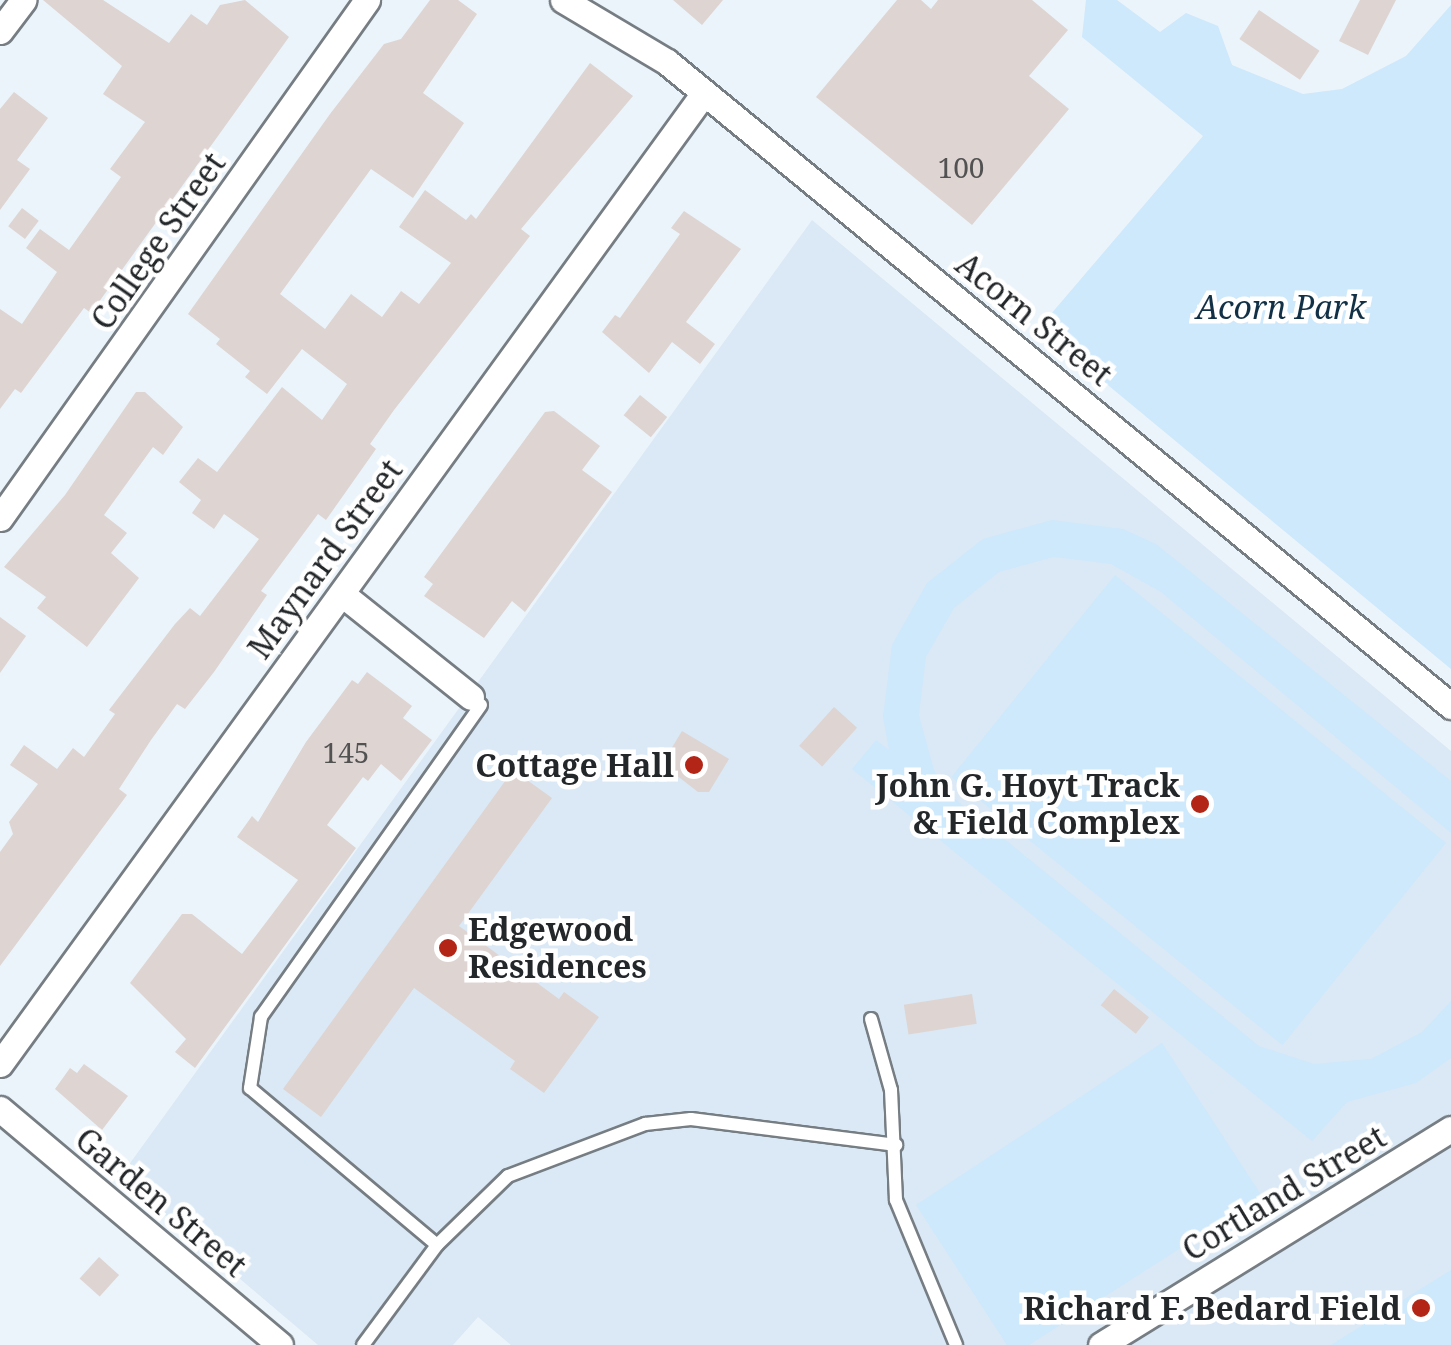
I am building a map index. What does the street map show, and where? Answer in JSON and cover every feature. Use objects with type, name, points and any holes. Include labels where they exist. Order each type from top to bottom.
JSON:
[{"type":"street","points":[[0,31],[22,0]]},
{"type":"street","name":"College Street","points":[[0,518],[366,0]]},
{"type":"street","name":"Acorn Street","points":[[562,0],[668,62],[1451,706]]},
{"type":"street","name":"Maynard Street","points":[[0,1064],[704,93]]},
{"type":"street","points":[[342,594],[476,701]]},
{"type":"street","name":"Garden Street","points":[[0,1109],[280,1345]]},
{"type":"street","name":"Cortland Street","points":[[1101,1345],[1451,1129]]},
{"type":"lane","points":[[438,1245],[250,1088],[261,1017],[476,701]]},
{"type":"lane","points":[[870,1019],[881,1042],[896,1145],[896,1200],[956,1345]]},
{"type":"lane","points":[[362,1345],[438,1245],[508,1176],[646,1124],[691,1119],[896,1145]]},
{"type":"shaded area","points":[[812,220],[1451,751],[1451,1345],[511,1345],[478,1317],[453,1345],[318,1345],[120,1177]]},
{"type":"green space","name":"Acorn Park","points":[[1086,0],[1117,0],[1160,32],[1186,13],[1218,26],[1232,65],[1303,94],[1342,89],[1406,56],[1451,5],[1451,669],[1039,328],[1203,136],[1082,37]]},
{"type":"green space","points":[[1052,520],[1123,529],[1156,544],[1451,781],[1451,833],[1161,592],[1111,564],[1054,557],[999,572],[954,608],[926,657],[919,715],[934,770],[949,794],[1259,1046],[1314,1064],[1371,1059],[1422,1032],[1451,1001],[1451,1058],[1416,1083],[1347,1102],[1312,1141],[852,769],[876,740],[889,750],[883,717],[892,645],[927,583],[983,539]]},
{"type":"green space","points":[[1115,575],[1446,843],[1282,1045],[951,777]]},
{"type":"green space","points":[[1162,1043],[1262,1196],[1029,1345],[1007,1345],[916,1205]]},
{"type":"green space","name":"Richard F. Bedard Field","points":[[1451,1270],[1451,1345],[1331,1345]]},
{"type":"building","points":[[43,0],[103,0],[169,43],[191,14],[207,25],[220,5],[245,0],[289,37],[91,313],[84,308],[21,393],[15,389],[0,409],[0,309],[22,324],[57,272],[26,248],[40,229],[69,250],[121,177],[110,169],[145,122],[103,94],[122,66]]},
{"type":"building","points":[[430,0],[458,0],[477,14],[423,93],[464,123],[413,198],[371,169],[280,294],[325,329],[351,294],[382,317],[401,291],[419,304],[451,263],[399,227],[425,190],[466,220],[471,214],[476,219],[590,63],[633,96],[521,229],[530,236],[394,410],[370,444],[376,449],[326,520],[318,514],[261,591],[267,595],[214,672],[185,709],[177,704],[119,789],[127,795],[0,966],[0,852],[13,834],[9,822],[38,784],[10,765],[24,745],[57,769],[73,748],[84,757],[115,714],[109,710],[175,624],[190,608],[200,616],[259,539],[224,514],[214,529],[192,513],[201,500],[179,482],[198,458],[217,472],[282,387],[322,420],[347,384],[302,349],[267,394],[245,377],[250,371],[216,344],[220,339],[188,314],[330,114],[384,44],[401,39]]},
{"type":"building","points":[[673,0],[723,0],[702,25]]},
{"type":"building","points":[[897,0],[921,0],[931,9],[938,0],[1032,0],[1068,30],[1029,76],[1069,109],[972,225],[816,97]]},
{"type":"building","points":[[1360,0],[1396,0],[1368,55],[1339,41]]},
{"type":"building","points":[[1259,10],[1320,51],[1300,80],[1239,39]]},
{"type":"building","points":[[14,92],[48,118],[17,160],[30,169],[0,210],[0,109]]},
{"type":"building","points":[[22,208],[39,221],[25,239],[8,226]]},
{"type":"building","points":[[684,211],[741,249],[686,322],[715,344],[700,364],[672,342],[649,373],[602,332],[615,315],[620,318],[680,234],[671,228]]},
{"type":"building","points":[[136,392],[145,392],[183,427],[163,455],[153,447],[104,515],[127,533],[111,553],[139,578],[87,647],[37,608],[46,597],[4,567],[65,495]]},
{"type":"building","points":[[640,395],[667,417],[651,437],[624,415]]},
{"type":"building","points":[[554,411],[600,446],[582,470],[612,492],[525,612],[512,601],[484,638],[424,596],[433,584],[424,577],[545,412]]},
{"type":"building","points":[[0,617],[26,636],[0,673]]},
{"type":"building","points":[[367,672],[412,706],[403,718],[432,740],[401,781],[381,764],[368,781],[363,777],[327,825],[356,848],[195,1068],[175,1052],[186,1039],[130,983],[182,914],[192,914],[242,954],[298,880],[237,837],[252,816],[258,822],[306,742],[352,680],[358,684]]},
{"type":"building","points":[[834,707],[857,728],[822,766],[799,746]]},
{"type":"building","name":"Cottage Hall","points":[[682,731],[729,759],[709,792],[698,792],[662,764]]},
{"type":"building","name":"Edgewood Residences","points":[[513,770],[552,798],[459,926],[559,999],[564,992],[599,1017],[544,1093],[510,1069],[515,1061],[414,988],[321,1117],[283,1089]]},
{"type":"building","points":[[1114,989],[1149,1017],[1136,1034],[1101,1005]]},
{"type":"building","points":[[972,994],[977,1024],[909,1034],[904,1005]]},
{"type":"building","points":[[84,1064],[128,1096],[102,1130],[55,1089],[70,1068],[77,1073]]},
{"type":"building","points":[[99,1257],[119,1275],[100,1297],[80,1279]]},
{"type":"place","name":"Cottage Hall","points":[[694,765]]},
{"type":"place","name":"John G. Hoyt Track & Field Complex","points":[[1200,804]]},
{"type":"place","name":"Edgewood Residences","points":[[448,948]]},
{"type":"place","name":"Richard F. Bedard Field","points":[[1421,1308]]}]
